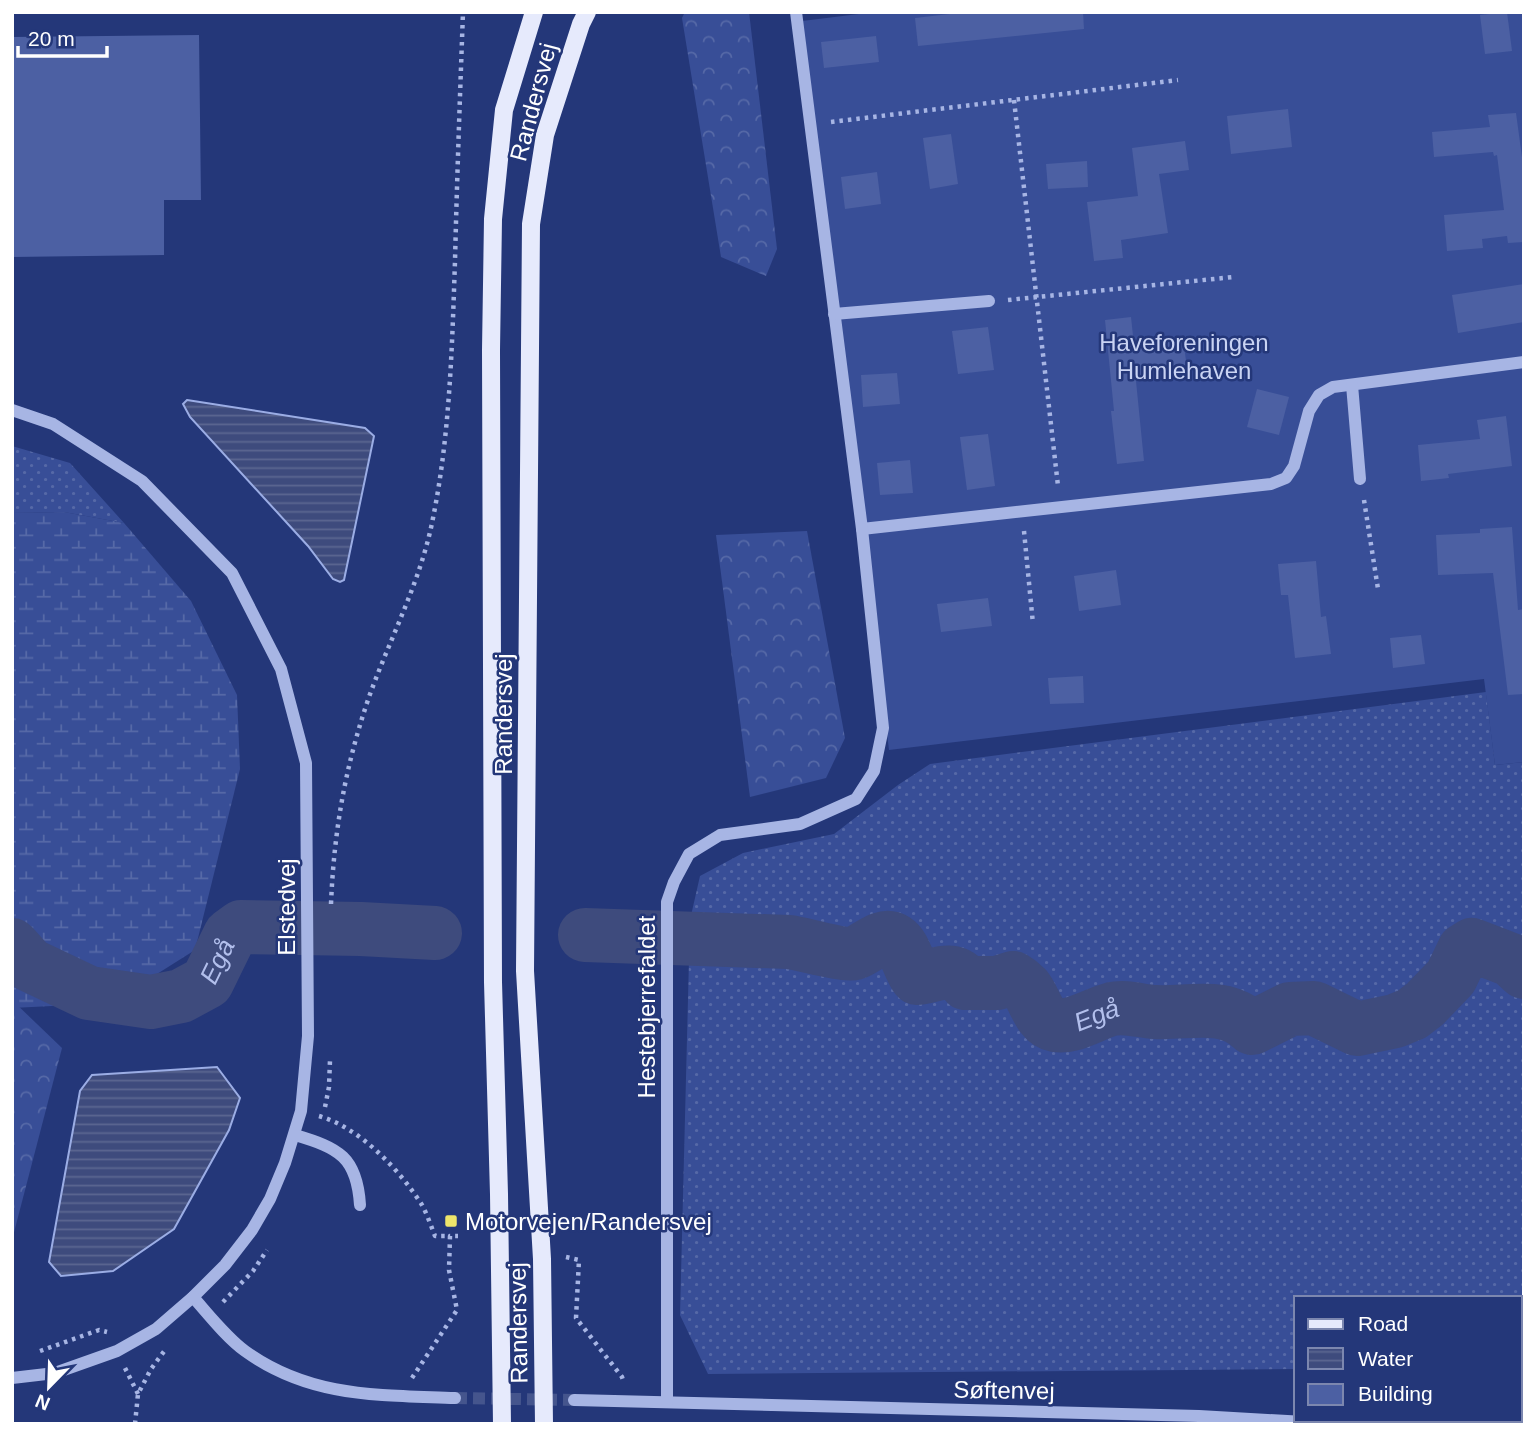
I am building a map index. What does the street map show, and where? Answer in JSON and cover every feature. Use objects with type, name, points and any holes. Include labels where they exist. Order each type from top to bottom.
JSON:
[{"type":"main road","name":"Randersvej","points":[[502,1424],[493,982],[493,219],[504,110],[534,12]]},
{"type":"main road","name":"Randersvej","points":[[544,1424],[542,1259],[525,971],[531,225],[545,135],[587,12]]},
{"type":"street","points":[[796,12],[862,529],[1271,484],[1286,478],[1294,466],[1309,411],[1319,395],[1334,387],[1524,362]]},
{"type":"street","points":[[834,314],[989,301]]},
{"type":"street","points":[[1352,385],[1360,479]]},
{"type":"street","name":"Elstedvej","points":[[12,410],[53,424],[142,481],[232,573],[281,669],[306,763],[308,1036],[301,1111],[295,1135],[270,1199],[252,1230],[225,1265],[156,1329],[117,1351],[55,1373],[12,1378]]},
{"type":"street","name":"Hestebjerrefaldet","points":[[667,1402],[667,902],[689,854],[720,835],[800,824],[856,799],[874,771],[883,728],[862,529]]},
{"type":"street","points":[[295,1135],[336,1151],[354,1168],[360,1205]]},
{"type":"street","points":[[193,1297],[243,1349],[272,1368],[317,1387],[358,1394],[455,1398]]},
{"type":"street","points":[[574,1401],[667,1402]]},
{"type":"street","name":"Søftenvej","points":[[667,1402],[1340,1424]]},
{"type":"path","points":[[331,911],[333,857],[340,803],[354,745],[370,696],[416,580],[433,521],[442,460],[453,324],[463,12]]},
{"type":"path","points":[[811,125],[1178,80]]},
{"type":"path","points":[[1014,100],[1061,508]]},
{"type":"path","points":[[989,301],[1037,299],[1233,277]]},
{"type":"path","points":[[1360,479],[1378,589]]},
{"type":"path","points":[[1022,512],[1033,624]]},
{"type":"path","points":[[301,1111],[343,1124],[362,1138],[380,1154],[422,1206],[435,1236],[458,1236]]},
{"type":"path","points":[[400,1396],[457,1310],[449,1270],[450,1236]]},
{"type":"path","points":[[566,1257],[579,1260],[576,1318],[622,1377],[627,1401]]},
{"type":"green space","points":[[685,12],[749,12],[777,249],[766,276],[721,257],[682,18]]},
{"type":"green space","name":"Haveforeningen Humlehaven","points":[[875,12],[1524,12],[1524,762],[1495,765],[1484,679],[889,750],[802,21]]},
{"type":"green space","points":[[12,446],[70,463],[124,523],[64,512],[12,513]]},
{"type":"green space","points":[[64,512],[124,523],[191,601],[237,695],[240,769],[195,950],[111,1003],[12,1008],[12,513]]},
{"type":"green space","points":[[807,531],[845,738],[826,778],[750,797],[716,535]]},
{"type":"green space","points":[[1486,692],[1495,765],[1524,762],[1524,1373],[1522,1296],[1294,1296],[1294,1369],[708,1374],[680,1315],[690,920],[700,876],[743,853],[834,834],[930,764]]},
{"type":"green space","points":[[12,1000],[62,1048],[12,1240]]},
{"type":"water","points":[[187,400],[365,428],[374,436],[344,580],[340,582],[333,579],[308,546],[190,417],[183,404]]},
{"type":"water","points":[[217,1067],[240,1098],[229,1130],[174,1229],[113,1271],[61,1276],[49,1262],[80,1091],[92,1075]]},
{"type":"building","points":[[967,12],[1083,12],[1084,29],[918,46],[915,18]]},
{"type":"building","points":[[1507,12],[1512,51],[1485,54],[1480,15]]},
{"type":"building","points":[[199,35],[201,200],[164,200],[164,255],[12,257],[12,37]]},
{"type":"building","points":[[876,36],[879,62],[824,68],[821,42]]},
{"type":"building","points":[[1288,109],[1292,147],[1231,154],[1227,116]]},
{"type":"building","points":[[1516,113],[1524,172],[1524,242],[1508,243],[1507,236],[1482,239],[1483,248],[1447,251],[1444,215],[1504,210],[1497,155],[1494,156],[1493,152],[1434,157],[1432,132],[1490,127],[1488,115]]},
{"type":"building","points":[[951,134],[958,184],[930,189],[923,138]]},
{"type":"building","points":[[1185,141],[1189,170],[1159,174],[1168,233],[1121,240],[1123,258],[1094,261],[1087,202],[1138,196],[1132,148]]},
{"type":"building","points":[[1087,161],[1088,187],[1048,189],[1046,164]]},
{"type":"building","points":[[877,172],[881,204],[845,209],[841,177]]},
{"type":"building","points":[[1524,284],[1524,322],[1458,333],[1452,295]]},
{"type":"building","points":[[1131,317],[1134,345],[1183,339],[1188,375],[1136,381],[1144,461],[1117,464],[1105,320]]},
{"type":"building","points":[[988,327],[994,370],[958,374],[952,331]]},
{"type":"building","points":[[897,373],[900,404],[863,407],[861,375]]},
{"type":"building","points":[[1257,389],[1289,397],[1279,435],[1247,427]]},
{"type":"building","points":[[1506,416],[1512,466],[1448,474],[1449,478],[1421,481],[1418,445],[1480,439],[1477,420]]},
{"type":"building","points":[[988,434],[995,486],[967,490],[960,437]]},
{"type":"building","points":[[910,460],[913,493],[880,495],[877,463]]},
{"type":"building","points":[[1512,527],[1518,610],[1524,609],[1524,694],[1508,695],[1493,573],[1438,575],[1436,535],[1480,533],[1480,529]]},
{"type":"building","points":[[1316,561],[1321,617],[1326,616],[1331,654],[1295,658],[1288,595],[1281,595],[1278,564]]},
{"type":"building","points":[[1116,570],[1121,605],[1079,611],[1074,576]]},
{"type":"building","points":[[988,598],[992,626],[941,632],[937,604]]},
{"type":"building","points":[[1421,635],[1425,664],[1393,668],[1390,638]]},
{"type":"building","points":[[1083,676],[1084,703],[1050,704],[1048,678]]},
{"type":"waterway","name":"Egå","points":[[12,945],[30,965],[89,993],[151,1002],[181,996],[207,982],[230,935],[241,927],[435,933]]},
{"type":"waterway","name":"Egå","points":[[585,935],[789,942],[849,953],[890,938],[902,947],[917,978],[944,973],[956,974],[966,983],[997,983],[1013,978],[1026,988],[1045,1020],[1055,1025],[1077,1023],[1112,1009],[1123,1008],[1155,1012],[1218,1012],[1230,1014],[1252,1028],[1290,1009],[1314,1008],[1357,1029],[1395,1021],[1412,1014],[1451,977],[1464,950],[1472,945],[1511,960],[1524,972]]},
{"type":"tunnel","points":[[455,1398],[574,1400]]},
{"type":"place","name":"Motorvejen/Randersvej","points":[[451,1221]]}]
